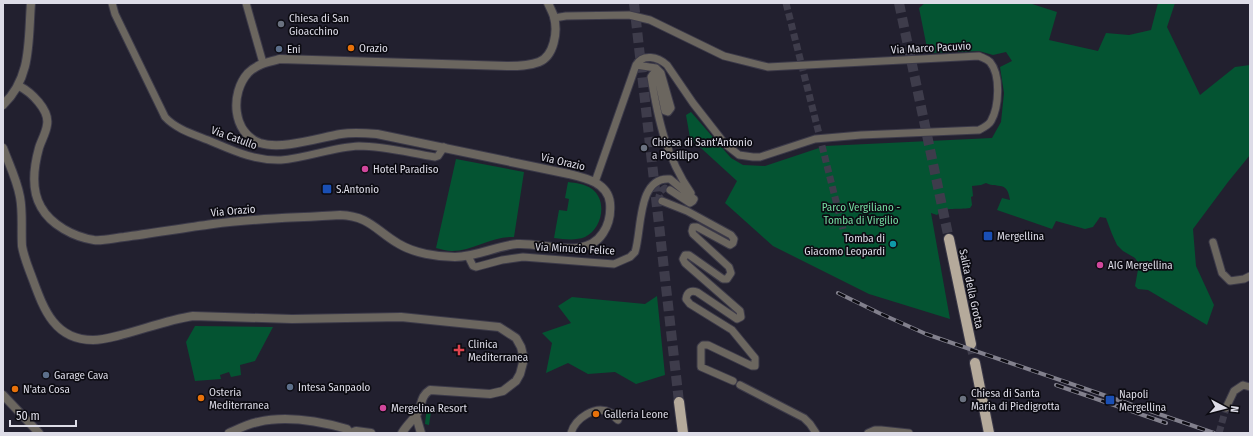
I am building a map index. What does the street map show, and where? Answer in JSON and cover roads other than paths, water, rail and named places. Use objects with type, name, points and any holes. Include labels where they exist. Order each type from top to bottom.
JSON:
[{"type":"main road","name":"Salita della Grotta","points":[[948,239],[971,344]]},
{"type":"main road","points":[[975,363],[989,433]]},
{"type":"main road","points":[[679,402],[683,433]]},
{"type":"street","points":[[3,105],[19,86],[24,72],[27,57],[31,3]]},
{"type":"street","name":"Via Catullo","points":[[112,3],[114,14],[165,117],[171,124],[188,132],[247,156],[268,160],[282,160],[350,146],[381,148],[435,157],[438,156],[444,147]]},
{"type":"street","points":[[246,3],[263,63]]},
{"type":"street","name":"Via Orazio","points":[[19,86],[41,106],[45,112],[47,120],[34,173],[36,192],[41,207],[55,222],[70,233],[94,240],[215,224],[347,216],[367,221],[394,242],[410,249],[430,254],[445,256],[468,256],[518,244],[575,248],[598,239],[608,224],[610,212],[608,194],[595,182],[569,174],[444,147],[361,132],[279,145],[265,144],[252,139],[242,127],[237,114],[236,100],[238,89],[242,80],[248,73],[263,63],[280,59],[507,66],[528,65],[542,60],[547,56],[555,39],[554,18],[548,3]]},
{"type":"street","name":"Via Marco Pacuvio","points":[[554,18],[566,16],[629,14],[650,20],[724,56],[768,66],[979,56],[991,63],[996,76],[998,91],[995,110],[990,122],[979,130],[861,135],[815,139],[760,157],[753,157],[739,155],[725,144],[693,103],[671,70],[662,61],[644,58],[638,61],[636,65]]},
{"type":"street","points":[[595,182],[636,65],[656,68],[662,73],[671,108],[668,112],[665,111],[658,78],[653,74],[651,77],[658,115],[674,165],[694,199],[693,202],[690,203],[670,190]]},
{"type":"street","points":[[3,148],[20,195],[22,210],[22,246],[26,260],[47,314],[62,332],[71,336],[93,340],[104,339],[178,318],[193,316],[292,319],[401,317],[499,327],[506,330],[516,338],[524,359],[520,374],[512,384],[503,391],[490,394],[430,390],[423,396],[416,416],[406,426],[402,433]]},
{"type":"street","name":"Via Minucio Felice","points":[[468,256],[473,266],[476,267],[502,260],[517,258],[566,260],[611,265],[618,264],[630,257],[635,252],[645,195],[655,182],[668,178],[694,199]]},
{"type":"street","points":[[662,201],[687,211],[731,235],[734,239],[734,243],[730,245],[697,227],[693,228],[692,231],[693,234],[729,267],[731,273],[727,279],[723,279],[689,255],[685,255],[683,259],[685,263],[740,311],[740,317],[737,319],[697,292],[692,291],[686,296],[686,299],[690,304],[732,330],[754,358],[755,365],[752,366],[708,345],[703,345],[701,347],[701,367],[733,381]]},
{"type":"street","points":[[1213,242],[1222,273],[1230,281],[1244,279],[1250,276]]},
{"type":"street","points":[[740,385],[804,418],[816,433]]},
{"type":"street","points":[[1226,408],[1234,391],[1243,385],[1250,387]]},
{"type":"street","points":[[3,395],[39,433]]},
{"type":"street","points":[[571,433],[575,422],[585,415],[593,412],[603,411],[610,413],[618,420]]},
{"type":"street","points":[[416,416],[421,433]]},
{"type":"street","points":[[229,433],[258,422],[281,419],[325,422],[347,429],[350,433],[356,431],[371,433]]},
{"type":"street","points":[[868,433],[875,430],[909,433]]},
{"type":"tunnel","points":[[634,3],[679,402]]},
{"type":"tunnel","points":[[786,3],[843,229]]},
{"type":"tunnel","points":[[899,3],[949,239]]},
{"type":"tunnel","points":[[662,201],[659,196],[661,191],[665,188],[670,190]]},
{"type":"tunnel","points":[[971,344],[975,363]]},
{"type":"tunnel","points":[[1219,433],[1226,408]]},
{"type":"railway","points":[[838,293],[926,334],[1214,433]]},
{"type":"railway","points":[[1056,385],[1166,423]]},
{"type":"place","name":"Chiesa di San Gioacchino","points":[[281,24]]},
{"type":"place","name":"Orazio","points":[[351,48]]},
{"type":"place","name":"Eni","points":[[279,49]]},
{"type":"place","name":"Chiesa di Sant'Antonio a Posillipo","points":[[644,148]]},
{"type":"place","name":"Hotel Paradiso","points":[[365,169]]},
{"type":"place","name":"S.Antonio","points":[[327,189]]},
{"type":"place","name":"Mergellina","points":[[988,236]]},
{"type":"place","name":"Tomba di Giacomo Leopardi","points":[[893,244]]},
{"type":"place","name":"AIG Mergellina","points":[[1100,265]]},
{"type":"place","name":"Clinica Mediterranea","points":[[459,350]]},
{"type":"place","name":"Garage Cava","points":[[46,375]]},
{"type":"place","name":"Intesa Sanpaolo","points":[[290,387]]},
{"type":"place","name":"N'ata Cosa","points":[[15,389]]},
{"type":"place","name":"Osteria Mediterranea","points":[[201,398]]},
{"type":"place","name":"Chiesa di Santa Maria di Piedigrotta","points":[[963,399]]},
{"type":"place","name":"Napoli Mergellina","points":[[1110,400]]},
{"type":"place","name":"Mergelina Resort","points":[[383,408]]},
{"type":"place","name":"Galleria Leone","points":[[596,414]]},
{"type":"park label","name":"Parco Vergiliano - Tomba di Virgilio","points":[[861,213]]}]
